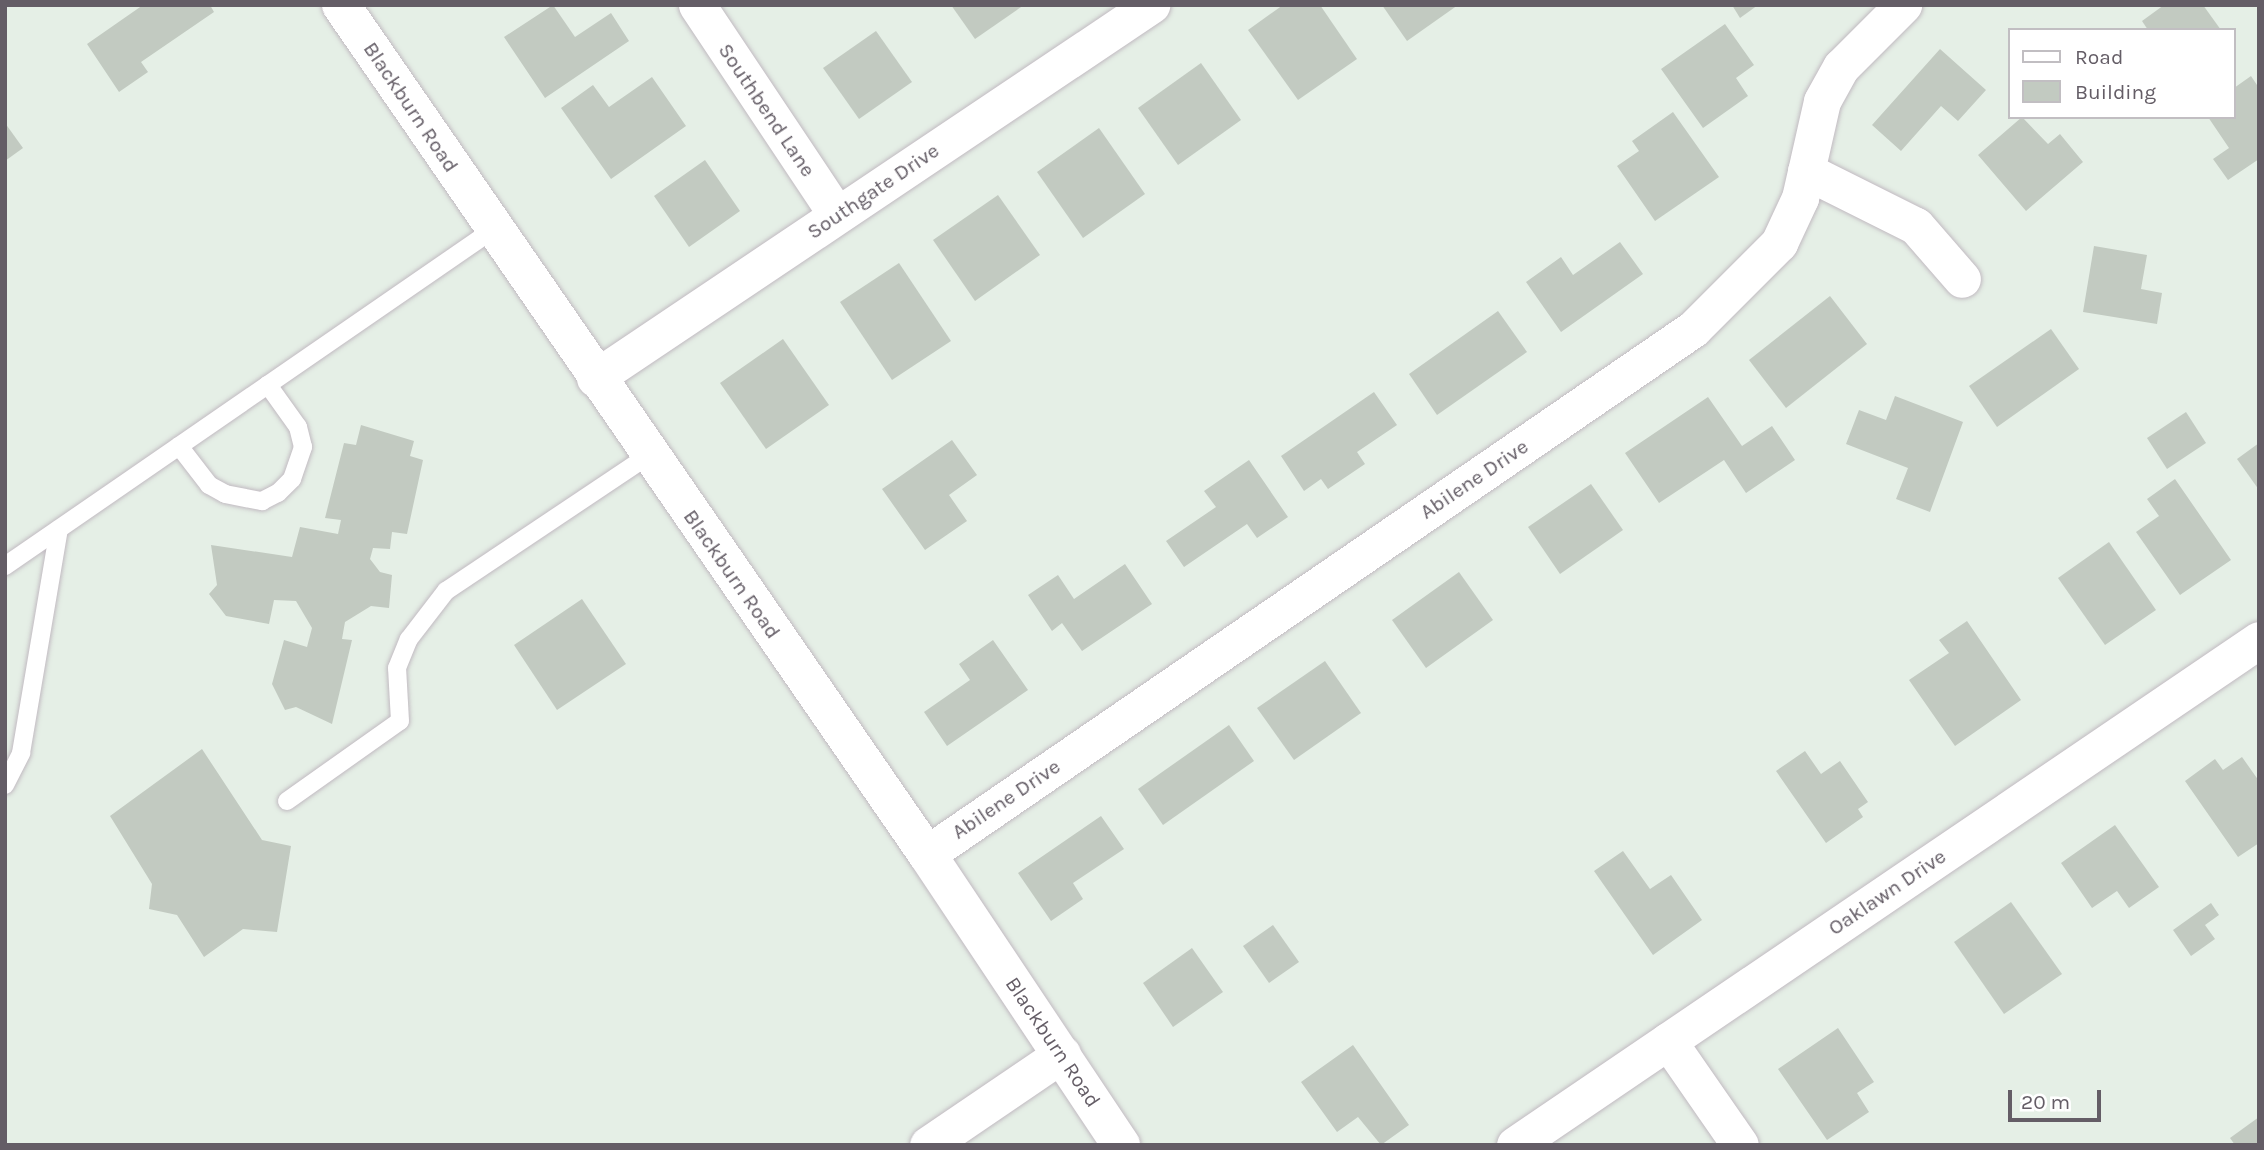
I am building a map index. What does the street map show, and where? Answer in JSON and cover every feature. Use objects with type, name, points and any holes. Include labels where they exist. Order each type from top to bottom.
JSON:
[{"type":"main road","name":"Blackburn Road","points":[[341,5],[595,378],[927,854],[1121,1145]]},
{"type":"street","name":"Southbend Lane","points":[[697,5],[837,215]]},
{"type":"street","name":"Southgate Drive","points":[[595,378],[1151,5]]},
{"type":"street","name":"Abilene Drive","points":[[927,854],[1693,329],[1779,243],[1806,171],[1822,101],[1834,79],[1903,5]]},
{"type":"street","points":[[1806,171],[1916,226],[1962,279]]},
{"type":"street","name":"Oaklawn Drive","points":[[1515,1145],[2259,640]]},
{"type":"street","points":[[1668,1041],[1740,1145]]},
{"type":"street","points":[[928,1145],[1062,1054]]},
{"type":"lane","points":[[5,566],[494,229]]},
{"type":"lane","points":[[179,446],[209,485],[225,494],[262,501],[278,493],[292,479],[303,447],[298,427],[268,385]]},
{"type":"lane","points":[[286,801],[400,721],[397,668],[409,639],[446,591],[649,455]]},
{"type":"lane","points":[[5,785],[21,753],[59,529]]},
{"type":"building","points":[[143,5],[210,5],[214,12],[141,62],[148,72],[119,92],[87,44]]},
{"type":"building","points":[[553,5],[575,37],[611,13],[629,41],[545,98],[504,37]]},
{"type":"building","points":[[951,5],[1024,5],[975,39]]},
{"type":"building","points":[[1283,5],[1320,5],[1357,59],[1298,100],[1248,30]]},
{"type":"building","points":[[1382,5],[1458,5],[1407,41]]},
{"type":"building","points":[[1732,5],[1758,5],[1740,18]]},
{"type":"building","points":[[2164,5],[2203,5],[2220,28],[2147,28],[2142,21]]},
{"type":"building","points":[[1725,24],[1754,65],[1736,78],[1748,96],[1703,128],[1661,69]]},
{"type":"building","points":[[876,31],[912,82],[859,119],[823,68]]},
{"type":"building","points":[[1940,49],[1986,90],[1958,121],[1941,106],[1901,151],[1872,125]]},
{"type":"building","points":[[1201,63],[1241,120],[1178,165],[1138,108]]},
{"type":"building","points":[[2251,76],[2259,88],[2259,159],[2228,180],[2213,159],[2229,148],[2209,119],[2236,119],[2236,87]]},
{"type":"building","points":[[652,77],[686,126],[611,179],[561,108],[593,85],[609,107]]},
{"type":"building","points":[[1673,112],[1719,177],[1655,221],[1617,166],[1639,151],[1632,141]]},
{"type":"building","points":[[2020,119],[2024,119],[2048,144],[2060,134],[2083,162],[2026,211],[1978,155]]},
{"type":"building","points":[[5,123],[23,148],[5,161]]},
{"type":"building","points":[[1099,128],[1145,194],[1083,238],[1037,172]]},
{"type":"building","points":[[705,160],[740,211],[689,247],[654,196]]},
{"type":"building","points":[[998,195],[1040,255],[975,301],[933,240]]},
{"type":"building","points":[[1620,242],[1643,274],[1561,332],[1526,282],[1561,257],[1573,275]]},
{"type":"building","points":[[2094,246],[2147,255],[2141,289],[2162,293],[2157,324],[2083,312]]},
{"type":"building","points":[[899,263],[951,341],[892,380],[840,302]]},
{"type":"building","points":[[1830,296],[1867,344],[1786,408],[1749,360]]},
{"type":"building","points":[[1498,311],[1527,352],[1437,415],[1409,374]]},
{"type":"building","points":[[2051,329],[2079,369],[1997,427],[1969,386]]},
{"type":"building","points":[[783,339],[829,405],[766,449],[720,383]]},
{"type":"building","points":[[1374,392],[1397,425],[1357,452],[1365,464],[1328,489],[1321,479],[1304,491],[1281,456]]},
{"type":"building","points":[[1895,396],[1963,422],[1930,512],[1896,499],[1908,468],[1846,444],[1859,410],[1886,420]]},
{"type":"building","points":[[1708,397],[1742,446],[1772,426],[1795,460],[1746,493],[1724,460],[1659,503],[1625,453]]},
{"type":"building","points":[[2186,412],[2206,443],[2167,469],[2147,438]]},
{"type":"building","points":[[361,425],[414,441],[410,456],[423,460],[407,534],[392,532],[390,549],[373,548],[370,559],[380,572],[392,575],[389,608],[371,606],[345,622],[342,639],[352,640],[332,724],[296,707],[285,710],[272,684],[284,640],[307,647],[312,628],[296,601],[274,600],[269,624],[226,616],[209,594],[217,585],[211,545],[292,557],[300,527],[338,534],[341,520],[325,518],[344,443],[356,445]]},
{"type":"building","points":[[952,440],[977,475],[949,495],[967,521],[925,550],[882,489]]},
{"type":"building","points":[[2259,443],[2259,490],[2237,459]]},
{"type":"building","points":[[1249,460],[1288,517],[1257,538],[1247,524],[1184,567],[1166,541],[1216,507],[1204,491]]},
{"type":"building","points":[[2175,479],[2231,560],[2180,595],[2136,532],[2159,516],[2147,499]]},
{"type":"building","points":[[1591,484],[1623,530],[1560,574],[1528,527]]},
{"type":"building","points":[[2109,542],[2156,610],[2105,645],[2058,578]]},
{"type":"building","points":[[1125,564],[1152,604],[1082,651],[1062,623],[1052,631],[1028,595],[1058,575],[1074,599]]},
{"type":"building","points":[[1459,572],[1493,620],[1426,668],[1392,620]]},
{"type":"building","points":[[582,599],[626,664],[557,710],[514,645]]},
{"type":"building","points":[[1967,621],[2021,700],[1955,746],[1909,680],[1949,653],[1939,640]]},
{"type":"building","points":[[993,640],[1028,690],[947,746],[924,712],[970,680],[959,664]]},
{"type":"building","points":[[1325,661],[1361,713],[1294,760],[1257,708]]},
{"type":"building","points":[[1229,725],[1254,761],[1163,825],[1138,789]]},
{"type":"building","points":[[202,749],[262,840],[291,846],[277,932],[243,929],[204,957],[177,915],[149,909],[152,884],[110,816]]},
{"type":"building","points":[[1805,751],[1821,774],[1840,761],[1868,802],[1858,809],[1863,817],[1826,843],[1776,771]]},
{"type":"building","points":[[2242,757],[2259,781],[2259,843],[2238,857],[2185,781],[2215,759],[2223,770]]},
{"type":"building","points":[[1101,816],[1124,849],[1073,883],[1083,899],[1051,921],[1018,873]]},
{"type":"building","points":[[2115,825],[2159,887],[2129,908],[2117,891],[2092,908],[2061,863]]},
{"type":"building","points":[[1623,851],[1650,889],[1671,875],[1702,920],[1653,955],[1594,871]]},
{"type":"building","points":[[2011,902],[2062,974],[2004,1014],[1954,942]]},
{"type":"building","points":[[2211,903],[2219,915],[2205,925],[2215,939],[2191,956],[2173,930]]},
{"type":"building","points":[[1273,925],[1299,962],[1269,983],[1243,946]]},
{"type":"building","points":[[1192,948],[1223,992],[1173,1027],[1143,983]]},
{"type":"building","points":[[1838,1028],[1874,1082],[1857,1093],[1869,1112],[1827,1140],[1778,1069]]},
{"type":"building","points":[[1353,1045],[1409,1125],[1381,1145],[1358,1117],[1337,1132],[1301,1082]]},
{"type":"building","points":[[2259,1117],[2259,1145],[2235,1145],[2230,1138]]}]
